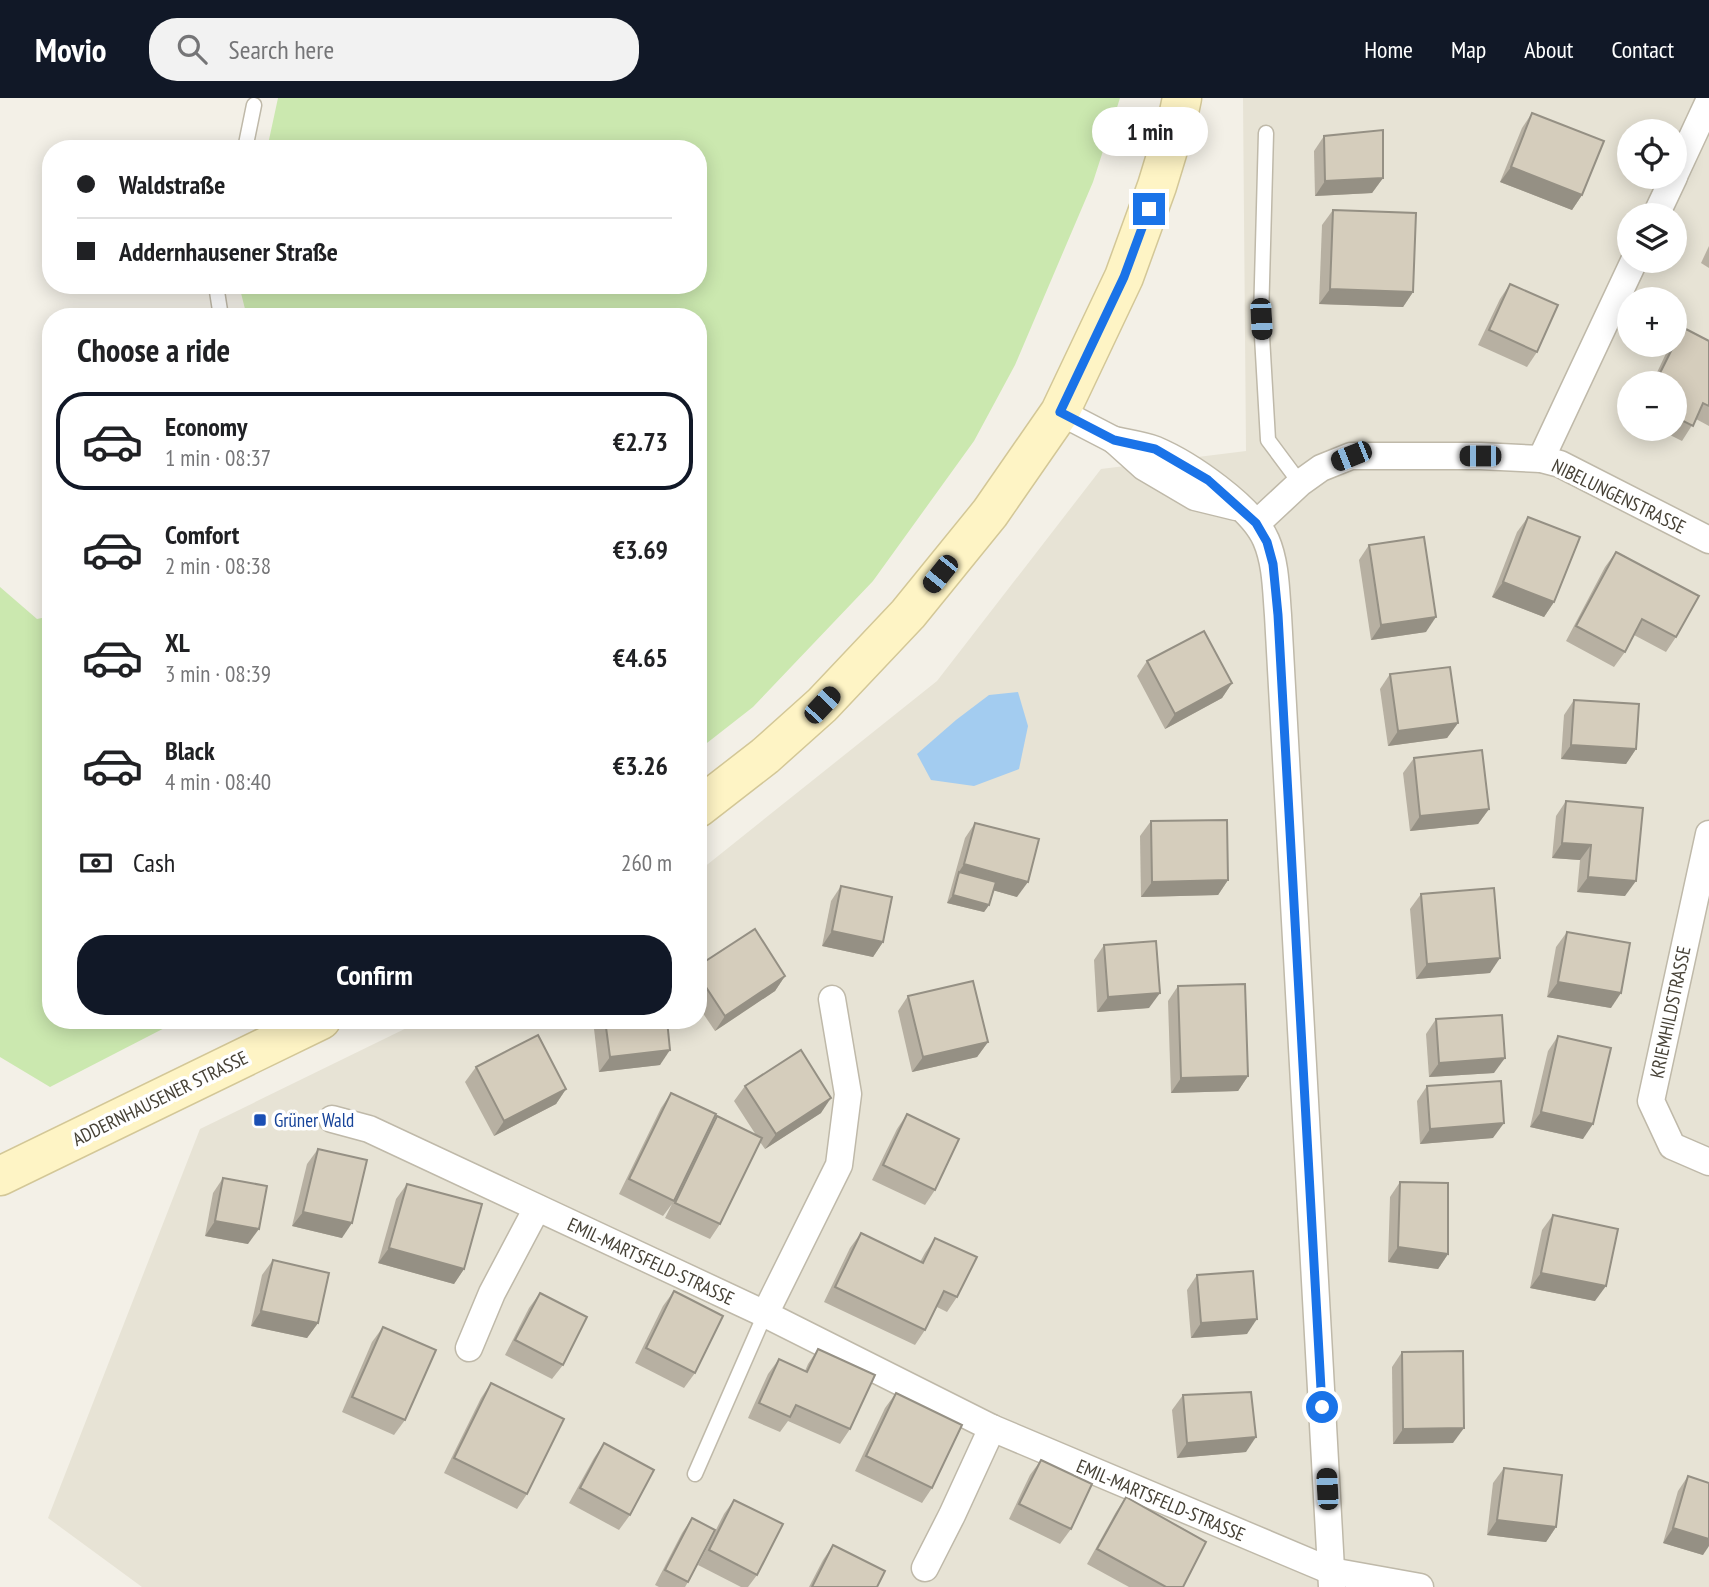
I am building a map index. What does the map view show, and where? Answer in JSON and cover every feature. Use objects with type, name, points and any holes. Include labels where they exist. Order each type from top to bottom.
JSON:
[{"type":"street","points":[[707,801],[765,756],[822,705],[908,614],[989,513],[1060,412],[1124,277],[1157,186],[1182,98]]},
{"type":"street","points":[[1687,148],[1709,101]]},
{"type":"street","points":[[1541,459],[1628,273]]},
{"type":"street","points":[[1060,412],[1114,440],[1155,449],[1208,480],[1249,516],[1267,542],[1273,564],[1332,1579]]},
{"type":"street","name":"NIBELUNGENSTRASSE","points":[[1249,516],[1321,467],[1351,456],[1541,459],[1560,464],[1709,540]]},
{"type":"street","name":"KRIEMHILDSTRASSE","points":[[1709,834],[1651,1101],[1672,1146],[1709,1162]]},
{"type":"street","points":[[765,1314],[839,1165],[848,1094],[832,999]]},
{"type":"street","name":"ADDERNHAUSENER STRASSE","points":[[0,1175],[293,1029]]},
{"type":"street","name":"EMIL-MARTSFELD-STRASSE","points":[[332,1119],[369,1129],[765,1314],[992,1428],[1332,1579],[1420,1587]]},
{"type":"street","points":[[469,1348],[492,1293],[537,1208]]},
{"type":"street","points":[[925,1568],[992,1428]]},
{"type":"lane","points":[[247,140],[254,105]]},
{"type":"lane","points":[[1266,133],[1261,319],[1268,440],[1300,483]]},
{"type":"lane","points":[[695,1474],[765,1314]]},
{"type":"shaded area","points":[[1243,98],[1709,98],[1709,1587],[142,1587],[48,1518],[200,1129],[405,1029],[707,1029],[707,865],[937,681],[1101,469],[1246,451]]},
{"type":"green space","points":[[278,98],[1120,98],[1093,182],[1015,365],[974,441],[873,581],[753,707],[707,743],[707,308],[245,308],[241,294],[707,294],[707,140],[269,140]]},
{"type":"green space","points":[[0,587],[37,619],[42,618],[42,1029],[163,1029],[50,1087],[0,1057]]},
{"type":"water","points":[[1018,692],[1028,726],[1019,769],[974,786],[931,780],[917,754],[989,695]]},
{"type":"building","points":[[1532,113],[1604,141],[1582,195],[1511,167]]},
{"type":"building","points":[[1383,130],[1383,178],[1325,181],[1324,136]]},
{"type":"building","points":[[1333,210],[1416,213],[1413,292],[1330,289]]},
{"type":"building","points":[[1510,284],[1558,305],[1537,352],[1489,330]]},
{"type":"building","points":[[1687,330],[1709,341],[1709,406],[1703,403],[1693,426],[1687,423],[1687,371],[1661,371],[1668,357],[1687,357]]},
{"type":"building","points":[[1528,517],[1580,537],[1554,602],[1503,582]]},
{"type":"building","points":[[1424,537],[1436,617],[1381,625],[1369,545]]},
{"type":"building","points":[[1616,552],[1699,596],[1676,637],[1642,619],[1625,652],[1576,626]]},
{"type":"building","points":[[1204,631],[1232,683],[1175,714],[1147,661]]},
{"type":"building","points":[[1450,667],[1458,723],[1398,731],[1390,674]]},
{"type":"building","points":[[1574,700],[1639,704],[1636,749],[1571,745]]},
{"type":"building","points":[[1482,750],[1489,809],[1420,816],[1414,758]]},
{"type":"building","points":[[1566,801],[1643,808],[1636,881],[1588,877],[1591,845],[1562,843]]},
{"type":"building","points":[[1227,820],[1228,880],[1152,882],[1151,821]]},
{"type":"building","points":[[975,823],[1039,839],[1028,882],[964,864]]},
{"type":"building","points":[[959,872],[996,882],[989,905],[953,895]]},
{"type":"building","points":[[841,886],[892,897],[883,942],[832,931]]},
{"type":"building","points":[[1494,888],[1500,958],[1427,964],[1421,894]]},
{"type":"building","points":[[755,929],[785,976],[725,1016],[707,989],[707,960]]},
{"type":"building","points":[[1567,932],[1630,943],[1621,993],[1558,982]]},
{"type":"building","points":[[1156,941],[1160,993],[1108,997],[1104,945]]},
{"type":"building","points":[[973,981],[988,1042],[923,1057],[908,996]]},
{"type":"building","points":[[1245,984],[1248,1076],[1181,1078],[1178,986]]},
{"type":"building","points":[[1502,1015],[1505,1058],[1439,1063],[1436,1019]]},
{"type":"building","points":[[606,1029],[668,1029],[670,1050],[610,1057]]},
{"type":"building","points":[[538,1035],[566,1089],[504,1121],[476,1067]]},
{"type":"building","points":[[1558,1036],[1611,1048],[1593,1124],[1541,1112]]},
{"type":"building","points":[[801,1050],[831,1098],[776,1134],[745,1086]]},
{"type":"building","points":[[1501,1081],[1504,1123],[1430,1129],[1427,1086]]},
{"type":"building","points":[[671,1093],[716,1114],[674,1201],[629,1179]]},
{"type":"building","points":[[907,1114],[959,1139],[935,1190],[883,1165]]},
{"type":"building","points":[[717,1116],[762,1138],[720,1224],[675,1203]]},
{"type":"building","points":[[318,1149],[367,1160],[352,1223],[303,1212]]},
{"type":"building","points":[[223,1178],[267,1186],[259,1229],[215,1221]]},
{"type":"building","points":[[1400,1182],[1448,1183],[1448,1254],[1398,1247]]},
{"type":"building","points":[[407,1184],[482,1204],[464,1269],[389,1248]]},
{"type":"building","points":[[1553,1215],[1618,1229],[1606,1286],[1541,1273]]},
{"type":"building","points":[[861,1233],[923,1263],[935,1238],[977,1257],[957,1297],[944,1291],[925,1330],[835,1287]]},
{"type":"building","points":[[273,1260],[329,1273],[318,1323],[261,1311]]},
{"type":"building","points":[[1253,1271],[1257,1319],[1201,1323],[1197,1275]]},
{"type":"building","points":[[674,1291],[723,1316],[695,1373],[646,1348]]},
{"type":"building","points":[[540,1293],[587,1317],[563,1365],[515,1340]]},
{"type":"building","points":[[383,1327],[436,1350],[405,1420],[352,1397]]},
{"type":"building","points":[[818,1349],[875,1375],[850,1429],[796,1405],[790,1417],[759,1403],[779,1359],[807,1372]]},
{"type":"building","points":[[1463,1351],[1464,1428],[1403,1429],[1402,1352]]},
{"type":"building","points":[[491,1383],[564,1419],[527,1494],[454,1458]]},
{"type":"building","points":[[1251,1392],[1256,1437],[1187,1443],[1183,1395]]},
{"type":"building","points":[[896,1393],[962,1425],[932,1488],[866,1456]]},
{"type":"building","points":[[604,1443],[654,1470],[630,1515],[580,1488]]},
{"type":"building","points":[[1041,1460],[1092,1484],[1071,1529],[1019,1504]]},
{"type":"building","points":[[1504,1468],[1562,1475],[1556,1527],[1497,1520]]},
{"type":"building","points":[[1688,1476],[1709,1483],[1709,1539],[1673,1528]]},
{"type":"building","points":[[1126,1497],[1206,1542],[1183,1587],[1166,1587],[1097,1549]]},
{"type":"building","points":[[734,1500],[783,1524],[757,1575],[709,1550]]},
{"type":"building","points":[[692,1518],[715,1530],[688,1582],[665,1570]]},
{"type":"building","points":[[833,1545],[885,1571],[877,1587],[812,1587]]},
{"type":"place","name":"Grüner Wald","points":[[260,1120]]},
{"type":"route","points":[[1149,209],[1124,277],[1060,412],[1114,440],[1155,449],[1208,480],[1256,523],[1267,542],[1273,564],[1322,1407]]}]
